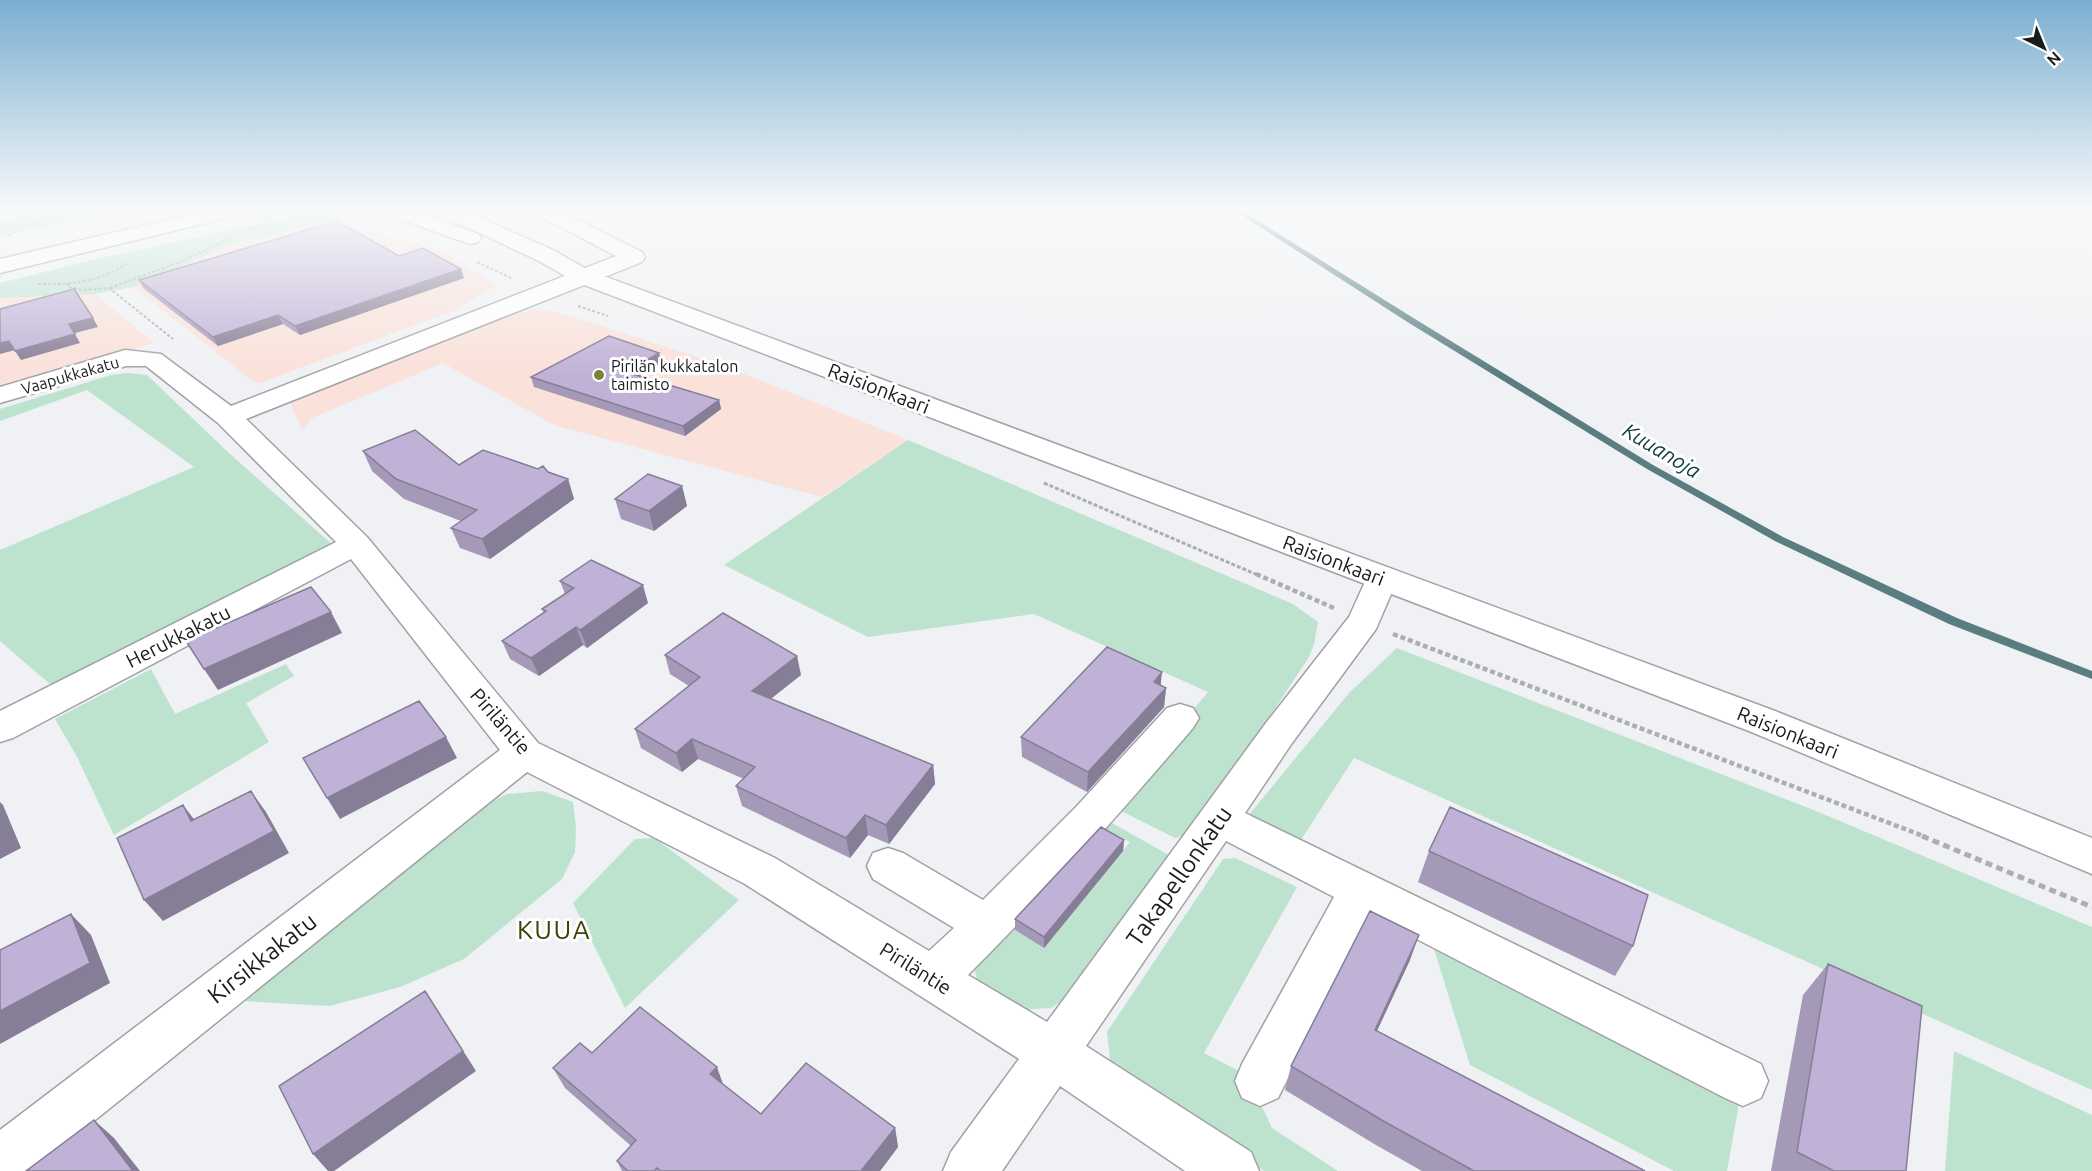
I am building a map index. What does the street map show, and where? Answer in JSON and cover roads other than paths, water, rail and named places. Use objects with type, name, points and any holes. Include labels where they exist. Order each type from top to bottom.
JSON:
[{"type":"street","name":"Raisionkaari","points":[[548,266],[700,319],[1762,721],[2092,856]]},
{"type":"street","name":"Raisionkaari","points":[[563,266],[577,274]]},
{"type":"street","points":[[228,417],[542,292],[577,274],[605,266]]},
{"type":"street","name":"Vaapukkakatu","points":[[0,395],[125,358],[152,359],[228,417]]},
{"type":"street","name":"Piriläntie","points":[[228,417],[356,544],[524,753],[760,871],[1053,1053],[1232,1171]]},
{"type":"street","name":"Herukkakatu","points":[[0,728],[356,544]]},
{"type":"street","name":"Takapellonkatu","points":[[970,1171],[1280,733],[1364,621],[1382,578]]},
{"type":"street","points":[[933,978],[988,926],[1094,815],[1180,718]]},
{"type":"street","name":"Kirsikkakatu","points":[[0,1163],[524,753]]},
{"type":"street","points":[[1220,819],[1743,1081]]},
{"type":"street","points":[[888,866],[988,926]]},
{"type":"street","points":[[1260,1081],[1361,889]]},
{"type":"waterway","name":"Kuuanoja","points":[[1324,266],[1650,467],[1779,539],[1953,621],[2092,675]]},
{"type":"place","name":"Pirilän kukkatalon taimisto","points":[[599,375]]},
{"type":"district","name":"KUUA","points":[[554,929]]}]
